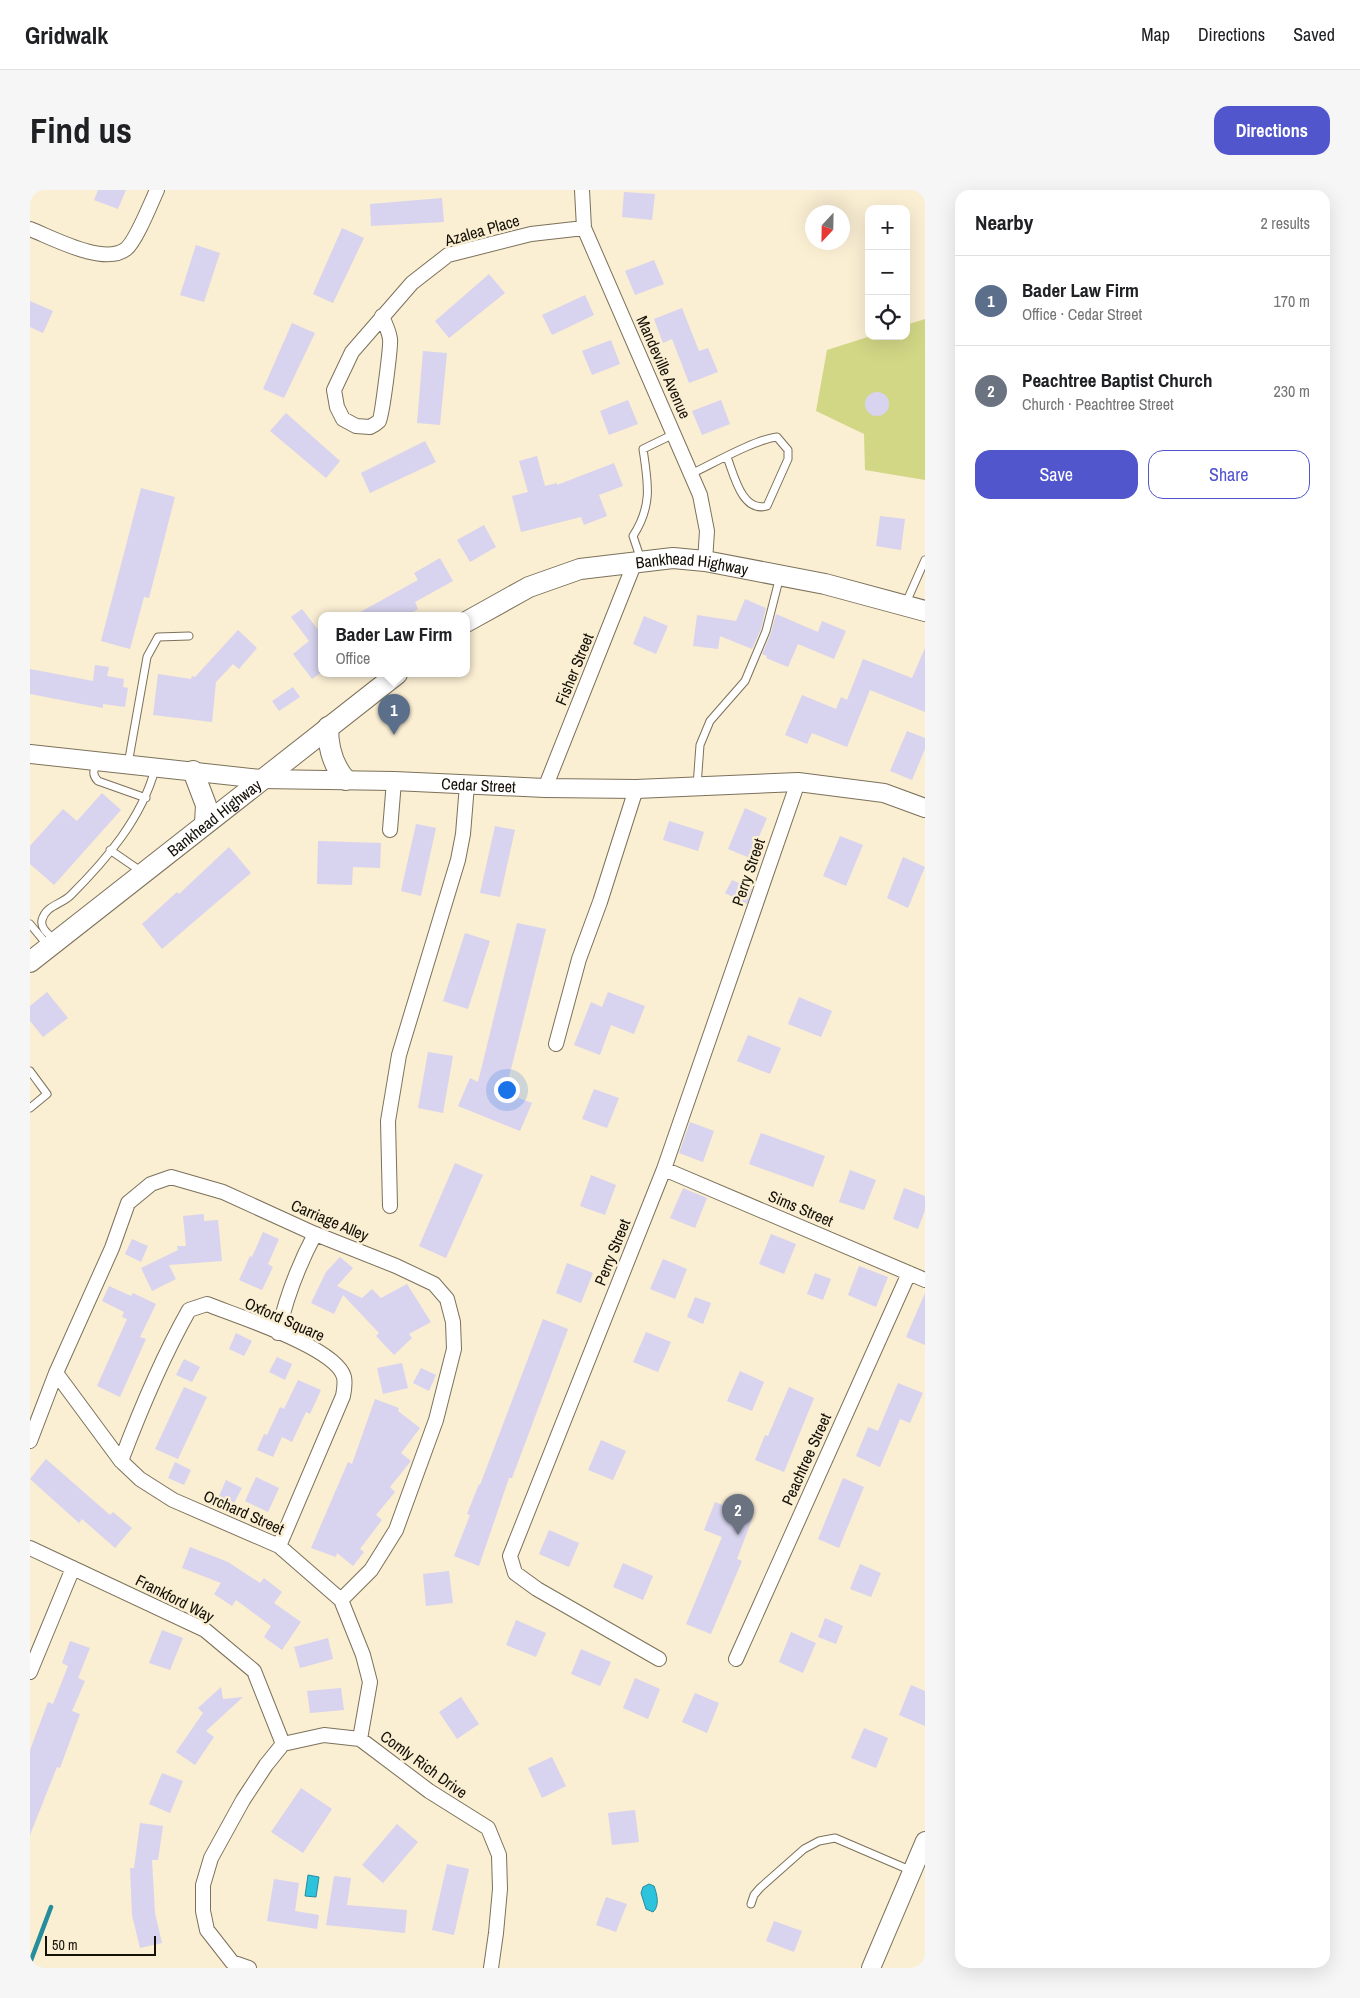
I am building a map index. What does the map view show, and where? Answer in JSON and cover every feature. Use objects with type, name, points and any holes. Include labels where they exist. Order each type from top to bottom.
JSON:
[{"type":"main road","name":"Bankhead Highway","points":[[470,620],[538,584],[580,569],[673,558],[705,561],[825,584],[925,611]]},
{"type":"main road","name":"Bankhead Highway","points":[[30,962],[393,677]]},
{"type":"main road","points":[[328,727],[328,740],[334,765],[346,780]]},
{"type":"main road","points":[[193,771],[206,805],[206,823]]},
{"type":"street","points":[[30,229],[78,249],[109,256],[126,248],[145,218],[156,190]]},
{"type":"street","name":"Mandeville Avenue","points":[[582,190],[584,228],[700,495],[707,531],[705,561]]},
{"type":"street","name":"Azalea Place","points":[[382,316],[390,338],[383,409],[379,420],[370,427],[356,426],[343,419],[337,408],[334,390],[352,352],[382,316],[412,283],[448,255],[531,234],[584,228]]},
{"type":"street","name":"Fisher Street","points":[[545,788],[638,562]]},
{"type":"street","name":"Cedar Street","points":[[30,754],[261,779],[394,781],[545,788],[636,789],[798,782],[884,794],[925,808]]},
{"type":"street","points":[[390,830],[394,781]]},
{"type":"street","name":"Perry Street","points":[[660,1659],[537,1589],[515,1573],[510,1556],[664,1169],[798,782]]},
{"type":"street","points":[[390,1206],[388,1121],[399,1055],[458,860],[463,834],[467,785]]},
{"type":"street","points":[[556,1044],[579,959],[600,902],[636,789]]},
{"type":"street","name":"Sims Street","points":[[664,1169],[925,1280]]},
{"type":"street","name":"Carriage Alley","points":[[30,1441],[56,1373],[112,1248],[128,1203],[151,1184],[171,1177],[223,1192],[315,1234],[396,1266],[434,1284],[447,1299],[454,1322],[454,1349],[436,1420],[396,1530],[371,1570],[341,1600]]},
{"type":"street","points":[[278,1333],[289,1290],[299,1264],[315,1234]]},
{"type":"street","name":"Peachtree Street","points":[[736,1659],[908,1273]]},
{"type":"street","name":"Oxford Square","points":[[120,1460],[146,1394],[169,1346],[190,1310],[207,1304],[311,1346],[333,1360],[344,1377],[343,1396],[280,1546]]},
{"type":"street","name":"Orchard Street","points":[[56,1373],[120,1460],[140,1479],[173,1500],[280,1546],[341,1600],[363,1655],[370,1682],[360,1739]]},
{"type":"street","name":"Frankford Way","points":[[30,1548],[205,1630],[254,1671],[283,1744]]},
{"type":"street","points":[[30,1672],[73,1568]]},
{"type":"street","name":"Comly Rich Drive","points":[[283,1744],[324,1735],[360,1739],[428,1791],[488,1828],[499,1855],[500,1872],[496,1933],[491,1968]]},
{"type":"street","points":[[249,1968],[232,1962],[207,1930],[203,1912],[203,1885],[211,1858],[229,1824],[266,1765],[283,1744]]},
{"type":"street","points":[[871,1968],[925,1841]]},
{"type":"lane","points":[[638,562],[633,536],[642,522],[647,506],[648,492],[643,449],[674,434]]},
{"type":"lane","points":[[691,474],[727,457],[768,438],[777,437],[788,450],[788,459],[767,506],[760,508],[744,499],[727,457]]},
{"type":"lane","points":[[904,605],[925,560]]},
{"type":"lane","points":[[697,786],[700,744],[710,721],[745,681],[766,632],[780,575]]},
{"type":"lane","points":[[128,764],[147,657],[158,637],[189,636]]},
{"type":"lane","points":[[98,761],[93,770],[94,777],[98,781],[146,798]]},
{"type":"lane","points":[[52,944],[44,929],[42,921],[44,916],[49,908],[68,898],[128,828],[146,798],[155,767]]},
{"type":"lane","points":[[110,850],[142,873]]},
{"type":"lane","points":[[30,924],[52,944]]},
{"type":"lane","points":[[30,1071],[47,1094],[30,1108]]},
{"type":"lane","points":[[751,1904],[754,1894],[760,1888],[804,1849],[819,1841],[835,1838],[912,1872]]},
{"type":"green space","points":[[925,319],[925,480],[865,470],[864,434],[816,411],[827,350],[865,338],[865,340],[910,340],[910,324]]},
{"type":"water","points":[[308,1875],[319,1877],[316,1897],[305,1896]]},
{"type":"water","points":[[649,1884],[654,1886],[657,1896],[657,1907],[653,1912],[646,1909],[641,1893],[643,1887]]},
{"type":"building","points":[[98,190],[126,190],[118,209],[94,200]]},
{"type":"building","points":[[624,192],[655,194],[652,220],[622,217]]},
{"type":"building","points":[[442,198],[444,222],[371,226],[370,204]]},
{"type":"building","points":[[342,228],[364,238],[333,303],[313,294]]},
{"type":"building","points":[[196,245],[220,253],[204,302],[180,295]]},
{"type":"building","points":[[654,260],[664,284],[635,295],[625,271]]},
{"type":"building","points":[[489,274],[505,293],[449,338],[435,321]]},
{"type":"building","points":[[585,295],[594,315],[552,335],[542,315]]},
{"type":"building","points":[[30,301],[53,311],[43,333],[30,327]]},
{"type":"building","points":[[682,308],[699,351],[708,348],[718,372],[689,383],[672,339],[663,343],[654,319]]},
{"type":"building","points":[[292,323],[315,333],[284,398],[263,389]]},
{"type":"building","points":[[611,340],[620,364],[592,375],[582,351]]},
{"type":"building","points":[[423,351],[447,353],[440,425],[417,423]]},
{"type":"building","points":[[877,392],[886,395],[889,404],[886,413],[877,416],[868,413],[865,404],[868,395]]},
{"type":"building","points":[[628,400],[638,424],[609,435],[600,411]]},
{"type":"building","points":[[721,400],[730,424],[702,435],[692,411]]},
{"type":"building","points":[[286,413],[340,461],[326,478],[270,431]]},
{"type":"building","points":[[425,441],[436,462],[370,493],[361,473]]},
{"type":"building","points":[[537,456],[545,486],[557,483],[557,485],[614,463],[623,486],[599,495],[607,516],[584,525],[581,517],[521,532],[512,496],[528,492],[519,461]]},
{"type":"building","points":[[141,488],[175,497],[149,598],[144,597],[130,649],[101,641]]},
{"type":"building","points":[[880,516],[905,519],[901,550],[876,546]]},
{"type":"building","points":[[484,525],[496,547],[470,562],[457,540]]},
{"type":"building","points":[[440,558],[453,581],[415,602],[418,609],[413,612],[360,612],[418,580],[414,573]]},
{"type":"building","points":[[745,599],[766,608],[761,629],[752,649],[720,636],[718,649],[693,646],[697,615],[736,621]]},
{"type":"building","points":[[302,609],[318,629],[318,675],[312,679],[293,654],[309,641],[291,617]]},
{"type":"building","points":[[776,614],[818,632],[822,621],[846,631],[834,659],[798,644],[788,667],[766,658],[767,656],[762,654],[771,633]]},
{"type":"building","points":[[644,616],[668,626],[656,654],[633,644]]},
{"type":"building","points":[[238,630],[257,648],[239,669],[233,664],[216,682],[212,722],[153,715],[158,674],[191,679],[192,676],[195,677]]},
{"type":"building","points":[[925,648],[925,712],[870,690],[847,747],[812,733],[807,744],[785,735],[802,695],[836,709],[841,697],[847,700],[863,659],[912,678]]},
{"type":"building","points":[[95,665],[109,667],[107,676],[124,679],[123,687],[128,688],[125,707],[103,704],[103,708],[30,694],[30,669],[93,681]]},
{"type":"building","points":[[293,687],[300,697],[279,711],[272,701]]},
{"type":"building","points":[[907,731],[925,738],[925,749],[912,780],[890,771]]},
{"type":"building","points":[[102,793],[121,810],[54,885],[30,864],[30,846],[63,809],[77,821]]},
{"type":"building","points":[[745,808],[767,818],[750,858],[728,849]]},
{"type":"building","points":[[669,821],[704,832],[698,851],[663,840]]},
{"type":"building","points":[[416,824],[436,828],[421,896],[401,891]]},
{"type":"building","points":[[495,826],[515,830],[500,897],[480,893]]},
{"type":"building","points":[[840,836],[863,845],[846,886],[823,876]]},
{"type":"building","points":[[318,841],[381,843],[380,868],[353,867],[352,885],[317,884]]},
{"type":"building","points":[[229,847],[251,873],[162,949],[142,924],[177,892],[179,894]]},
{"type":"building","points":[[903,857],[925,867],[908,908],[887,898]]},
{"type":"building","points":[[732,880],[752,889],[747,904],[725,893]]},
{"type":"building","points":[[517,923],[546,929],[505,1093],[532,1103],[520,1131],[458,1106],[470,1078],[478,1082]]},
{"type":"building","points":[[465,933],[490,941],[468,1009],[443,1001]]},
{"type":"building","points":[[47,992],[68,1018],[43,1037],[30,1021],[30,1006]]},
{"type":"building","points":[[608,992],[645,1006],[634,1034],[611,1025],[600,1055],[574,1045],[591,1002],[602,1007]]},
{"type":"building","points":[[799,997],[832,1011],[821,1037],[788,1024]]},
{"type":"building","points":[[748,1035],[781,1048],[770,1074],[737,1061]]},
{"type":"building","points":[[428,1052],[453,1056],[443,1113],[418,1108]]},
{"type":"building","points":[[594,1089],[619,1098],[607,1128],[582,1119]]},
{"type":"building","points":[[690,1122],[714,1131],[703,1162],[679,1153]]},
{"type":"building","points":[[761,1133],[825,1156],[813,1187],[749,1164]]},
{"type":"building","points":[[455,1163],[483,1175],[446,1258],[419,1246]]},
{"type":"building","points":[[850,1170],[876,1180],[864,1210],[839,1202]]},
{"type":"building","points":[[591,1175],[616,1185],[605,1215],[580,1206]]},
{"type":"building","points":[[683,1188],[707,1198],[695,1228],[670,1218]]},
{"type":"building","points":[[904,1188],[925,1196],[925,1210],[918,1229],[893,1219]]},
{"type":"building","points":[[204,1214],[204,1221],[218,1220],[222,1261],[169,1265],[176,1279],[152,1291],[141,1268],[178,1250],[177,1246],[186,1246],[183,1216]]},
{"type":"building","points":[[263,1232],[279,1239],[268,1264],[273,1267],[262,1290],[239,1280]]},
{"type":"building","points":[[771,1234],[796,1244],[784,1274],[759,1264]]},
{"type":"building","points":[[132,1239],[148,1246],[141,1262],[125,1254]]},
{"type":"building","points":[[340,1257],[353,1268],[337,1286],[362,1298],[372,1289],[381,1298],[407,1284],[431,1322],[409,1334],[412,1338],[394,1355],[376,1336],[379,1333],[343,1295],[334,1314],[311,1303],[326,1272]]},
{"type":"building","points":[[663,1259],[687,1269],[675,1299],[650,1289]]},
{"type":"building","points":[[567,1263],[593,1273],[581,1303],[556,1293]]},
{"type":"building","points":[[859,1266],[888,1277],[876,1307],[848,1295]]},
{"type":"building","points":[[815,1273],[831,1279],[823,1300],[807,1294]]},
{"type":"building","points":[[109,1286],[131,1296],[133,1293],[156,1304],[140,1337],[146,1339],[120,1397],[97,1386],[127,1319],[122,1317],[124,1312],[102,1301]]},
{"type":"building","points":[[925,1293],[925,1345],[906,1337]]},
{"type":"building","points":[[695,1297],[711,1303],[703,1324],[687,1317]]},
{"type":"building","points":[[543,1319],[568,1329],[512,1478],[509,1478],[479,1566],[454,1556],[470,1515],[467,1514],[480,1485]]},
{"type":"building","points":[[646,1332],[671,1342],[658,1372],[633,1362]]},
{"type":"building","points":[[236,1333],[252,1341],[244,1356],[229,1349]]},
{"type":"building","points":[[277,1357],[292,1364],[285,1380],[269,1372]]},
{"type":"building","points":[[184,1359],[200,1367],[192,1382],[176,1375]]},
{"type":"building","points":[[402,1363],[408,1388],[383,1394],[377,1368]]},
{"type":"building","points":[[421,1368],[436,1375],[429,1391],[413,1383]]},
{"type":"building","points":[[740,1371],[764,1382],[752,1411],[727,1401]]},
{"type":"building","points":[[298,1380],[321,1390],[310,1414],[306,1412],[292,1442],[282,1437],[273,1457],[257,1450],[264,1434],[267,1435],[280,1407],[284,1409]]},
{"type":"building","points":[[898,1383],[923,1393],[910,1423],[900,1419],[880,1467],[856,1456],[868,1427],[878,1431]]},
{"type":"building","points":[[184,1387],[207,1397],[178,1459],[155,1449]]},
{"type":"building","points":[[789,1387],[814,1398],[784,1472],[755,1460],[765,1435],[768,1436]]},
{"type":"building","points":[[375,1399],[399,1408],[398,1411],[420,1428],[401,1453],[411,1461],[390,1487],[395,1492],[376,1515],[382,1520],[360,1549],[364,1552],[353,1566],[337,1553],[336,1557],[311,1548],[348,1462],[352,1464]]},
{"type":"building","points":[[601,1440],[626,1451],[613,1480],[588,1470]]},
{"type":"building","points":[[46,1459],[110,1515],[113,1512],[132,1528],[115,1548],[82,1519],[79,1523],[30,1479]]},
{"type":"building","points":[[175,1462],[191,1470],[184,1485],[168,1478]]},
{"type":"building","points":[[256,1477],[279,1488],[268,1512],[245,1501]]},
{"type":"building","points":[[843,1478],[864,1487],[839,1548],[818,1539]]},
{"type":"building","points":[[226,1480],[242,1488],[234,1503],[219,1496]]},
{"type":"building","points":[[715,1502],[753,1517],[737,1559],[742,1561],[711,1634],[686,1624],[722,1537],[704,1530]]},
{"type":"building","points":[[549,1530],[579,1543],[569,1567],[539,1554]]},
{"type":"building","points":[[190,1547],[228,1562],[260,1583],[264,1578],[282,1592],[274,1603],[301,1622],[282,1650],[264,1637],[271,1626],[236,1600],[232,1606],[214,1594],[221,1583],[182,1568]]},
{"type":"building","points":[[623,1563],[653,1576],[643,1600],[613,1587]]},
{"type":"building","points":[[860,1564],[881,1573],[871,1597],[850,1589]]},
{"type":"building","points":[[449,1571],[453,1603],[426,1606],[423,1574]]},
{"type":"building","points":[[825,1618],[843,1626],[836,1644],[818,1637]]},
{"type":"building","points":[[516,1620],[546,1633],[536,1657],[506,1645]]},
{"type":"building","points":[[162,1630],[183,1638],[170,1670],[149,1663]]},
{"type":"building","points":[[791,1632],[816,1643],[803,1673],[779,1662]]},
{"type":"building","points":[[328,1638],[333,1659],[300,1668],[294,1647]]},
{"type":"building","points":[[70,1641],[90,1648],[78,1678],[85,1681],[72,1711],[80,1714],[60,1768],[57,1767],[30,1835],[30,1750],[48,1702],[53,1704],[68,1666],[62,1663]]},
{"type":"building","points":[[581,1649],[611,1662],[600,1686],[571,1674]]},
{"type":"building","points":[[635,1678],[660,1689],[648,1719],[623,1708]]},
{"type":"building","points":[[911,1685],[925,1691],[925,1726],[899,1715]]},
{"type":"building","points":[[221,1687],[223,1699],[243,1697],[206,1731],[214,1737],[195,1765],[176,1752],[203,1713],[198,1708]]},
{"type":"building","points":[[341,1688],[344,1710],[310,1713],[307,1691]]},
{"type":"building","points":[[695,1693],[719,1703],[707,1733],[682,1722]]},
{"type":"building","points":[[461,1697],[479,1724],[457,1739],[439,1712]]},
{"type":"building","points":[[864,1728],[888,1738],[876,1768],[851,1758]]},
{"type":"building","points":[[552,1757],[566,1786],[542,1798],[528,1768]]},
{"type":"building","points":[[162,1773],[183,1781],[170,1813],[149,1804]]},
{"type":"building","points":[[301,1788],[332,1809],[303,1853],[271,1832]]},
{"type":"building","points":[[635,1810],[639,1842],[612,1845],[608,1813]]},
{"type":"building","points":[[140,1823],[163,1826],[158,1860],[152,1860],[155,1913],[162,1943],[140,1948],[132,1915],[130,1868],[134,1868]]},
{"type":"building","points":[[397,1824],[418,1842],[383,1883],[362,1865]]},
{"type":"building","points":[[447,1864],[469,1869],[454,1935],[432,1930]]},
{"type":"building","points":[[334,1876],[351,1878],[347,1905],[407,1910],[405,1933],[326,1925]]},
{"type":"building","points":[[274,1879],[299,1883],[295,1911],[319,1915],[317,1929],[267,1921]]},
{"type":"building","points":[[606,1897],[627,1904],[616,1932],[596,1925]]},
{"type":"building","points":[[774,1921],[802,1931],[794,1952],[766,1941]]},
{"type":"waterway","points":[[30,1963],[51,1907]]},
{"type":"place","name":"Bader Law Firm","points":[[394,735]]},
{"type":"place","name":"Peachtree Baptist Church","points":[[738,1535]]}]
